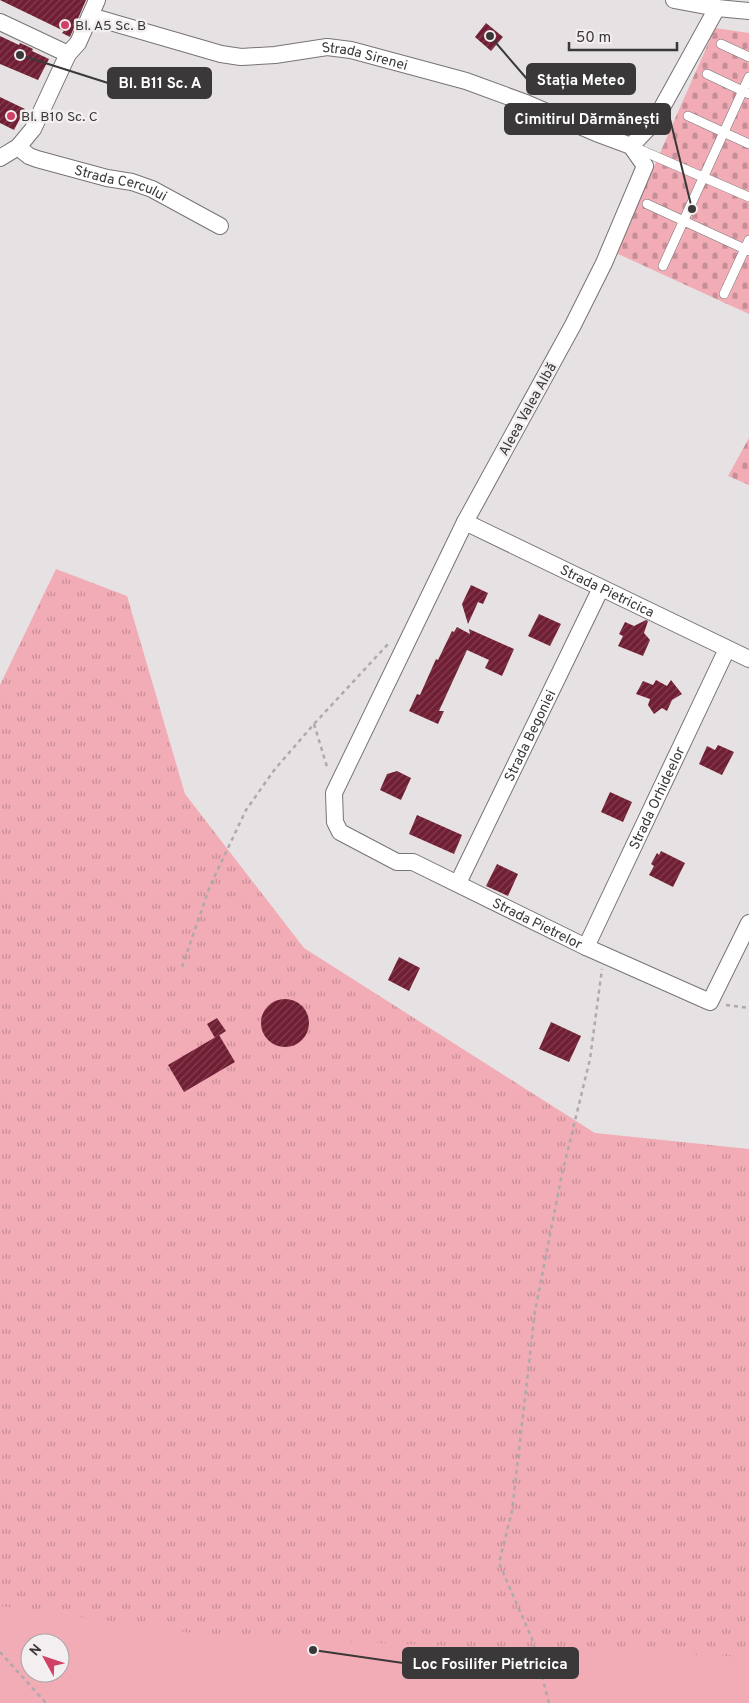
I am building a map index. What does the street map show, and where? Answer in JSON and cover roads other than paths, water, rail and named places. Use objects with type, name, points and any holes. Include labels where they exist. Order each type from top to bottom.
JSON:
[{"type":"street","points":[[0,158],[18,147],[33,129],[68,54],[78,43],[97,0]]},
{"type":"street","points":[[674,0],[717,8],[749,11]]},
{"type":"street","points":[[631,146],[654,122],[717,8]]},
{"type":"street","name":"Strada Sirenei","points":[[90,16],[220,54],[234,56],[275,55],[327,47],[351,50],[466,81],[631,146]]},
{"type":"street","points":[[0,22],[68,54]]},
{"type":"street","name":"Aleea Valea Albă","points":[[335,822],[334,792],[465,522],[573,325],[604,263],[645,166],[631,146]]},
{"type":"street","name":"Strada Cercului","points":[[18,147],[29,156],[37,159],[107,178],[132,182],[152,189],[220,226]]},
{"type":"street","name":"Strada Pietricica","points":[[465,522],[749,659]]},
{"type":"street","name":"Strada Begoniei","points":[[458,883],[601,588]]},
{"type":"street","name":"Strada Orhideelor","points":[[586,947],[727,649]]},
{"type":"street","name":"Strada Pietrelor","points":[[335,822],[340,832],[397,862],[413,862],[586,947],[710,1002],[749,923]]},
{"type":"lane","points":[[721,44],[749,57]]},
{"type":"lane","points":[[707,74],[746,92]]},
{"type":"lane","points":[[663,266],[724,132],[746,92],[749,77]]},
{"type":"lane","points":[[688,116],[749,144]]},
{"type":"lane","points":[[631,146],[749,197]]},
{"type":"lane","points":[[647,204],[748,247],[724,294]]},
{"type":"place","name":"Bl. A5 Sc. B","points":[[65,25]]},
{"type":"place","name":"Stația Meteo","points":[[490,36]]},
{"type":"place","name":"Bl. B11 Sc. A","points":[[20,55]]},
{"type":"place","name":"Bl. B10 Sc. C","points":[[11,116]]},
{"type":"place","name":"Cimitirul Dărmănești","points":[[692,209]]},
{"type":"place","name":"Loc Fosilifer Pietricica","points":[[313,1650]]}]
